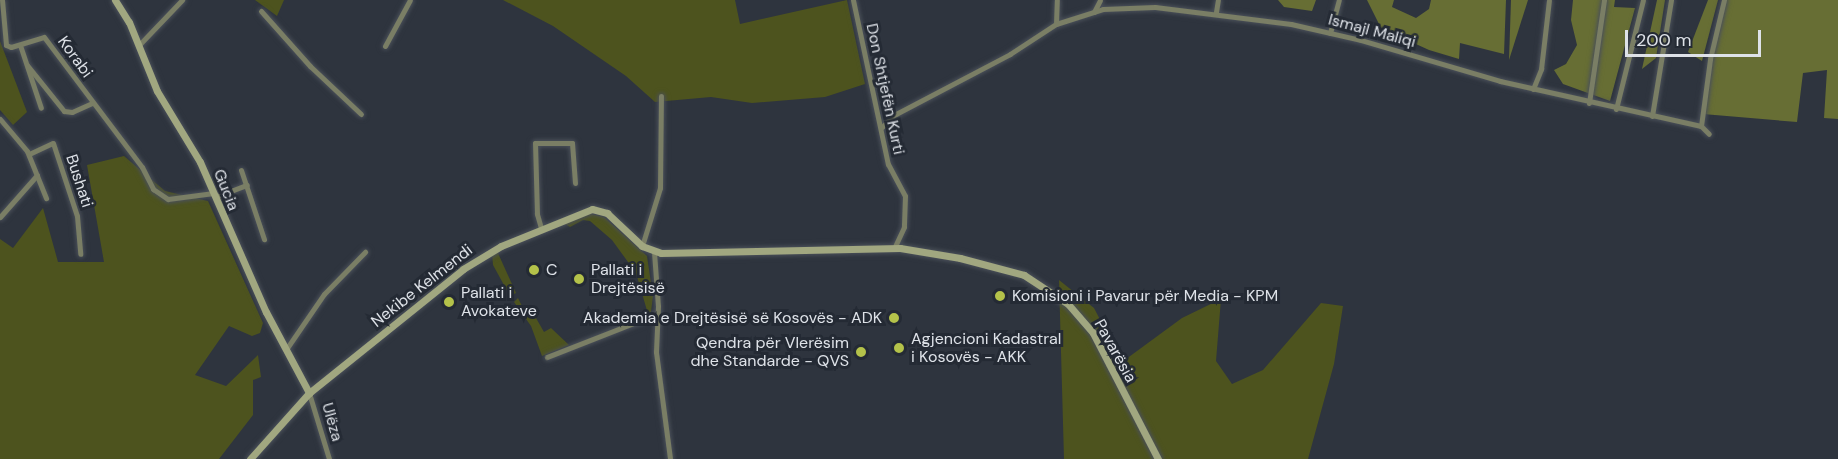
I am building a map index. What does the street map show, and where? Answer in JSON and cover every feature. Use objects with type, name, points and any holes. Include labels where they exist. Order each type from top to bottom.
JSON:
[{"type":"street","points":[[2,0],[5,42],[11,47],[20,45],[41,108]]},
{"type":"street","name":"Gucia","points":[[115,0],[154,85],[200,162],[266,312],[309,393]]},
{"type":"street","points":[[138,46],[182,0]]},
{"type":"street","points":[[385,46],[410,0]]},
{"type":"street","name":"Don Shtjefën Kurti","points":[[853,0],[882,127],[888,164],[903,190],[906,202],[904,227],[890,248]]},
{"type":"street","points":[[1056,24],[1058,0]]},
{"type":"street","points":[[1094,12],[1100,0]]},
{"type":"street","points":[[1216,12],[1218,0]]},
{"type":"street","points":[[1330,33],[1338,0]]},
{"type":"street","points":[[1533,89],[1541,69],[1550,0]]},
{"type":"street","points":[[1589,103],[1604,0]]},
{"type":"street","points":[[1616,109],[1643,0]]},
{"type":"street","points":[[1652,116],[1671,0]]},
{"type":"street","points":[[1709,134],[1701,126],[1710,59],[1724,0]]},
{"type":"street","name":"Ismajl Maliqi","points":[[882,127],[894,115],[1010,54],[1056,24],[1094,12],[1155,7],[1216,12],[1330,33],[1533,89],[1701,126]]},
{"type":"street","points":[[261,11],[310,66],[361,114]]},
{"type":"street","name":"Korabi","points":[[20,45],[44,37],[92,103]]},
{"type":"street","points":[[27,65],[64,111],[72,112],[92,103],[142,167],[153,189],[163,197],[172,200],[214,195],[247,185]]},
{"type":"street","points":[[642,246],[660,188],[661,96]]},
{"type":"street","points":[[0,119],[29,154],[46,198]]},
{"type":"street","points":[[541,228],[537,214],[535,142],[572,143],[575,183]]},
{"type":"street","name":"Bushati","points":[[29,154],[53,143],[77,216],[80,254]]},
{"type":"street","points":[[241,171],[264,240]]},
{"type":"street","points":[[0,217],[37,175]]},
{"type":"street","name":"Nekibe Kelmendi","points":[[250,459],[309,393],[472,263],[541,228],[579,212],[597,209],[611,216],[642,246],[654,252],[890,248]]},
{"type":"street","name":"Pavarësia","points":[[890,248],[1013,271],[1068,304],[1093,333],[1158,459]]},
{"type":"street","points":[[287,348],[324,294],[365,252]]},
{"type":"street","points":[[654,252],[657,314],[656,358],[670,459]]},
{"type":"street","points":[[547,357],[657,314]]},
{"type":"street","name":"Ulëza","points":[[309,393],[329,459]]},
{"type":"green space","points":[[255,0],[284,0],[277,16]]},
{"type":"green space","points":[[503,0],[735,0],[740,24],[847,0],[865,84],[825,97],[752,103],[711,97],[655,102],[626,76],[553,26]]},
{"type":"green space","points":[[1278,0],[1316,0],[1312,11],[1284,7]]},
{"type":"green space","points":[[1367,0],[1394,0],[1392,7],[1416,18],[1429,9],[1431,0],[1506,0],[1504,54],[1460,43],[1459,59],[1429,50],[1381,28]]},
{"type":"green space","points":[[1511,0],[1528,0],[1509,60]]},
{"type":"green space","points":[[1573,0],[1615,0],[1614,7],[1635,8],[1610,101],[1563,84],[1554,70],[1566,64],[1577,45],[1571,20]]},
{"type":"green space","points":[[1657,0],[1665,0],[1656,58],[1642,69]]},
{"type":"green space","points":[[1708,0],[1718,0],[1702,61],[1688,52]]},
{"type":"green space","points":[[1724,0],[1838,0],[1838,119],[1824,118],[1827,70],[1803,73],[1797,122],[1703,114]]},
{"type":"green space","points":[[0,41],[27,112],[13,125],[0,110]]},
{"type":"green space","points":[[124,156],[165,191],[208,201],[263,323],[260,333],[252,336],[229,326],[195,375],[226,386],[258,355],[261,377],[253,380],[253,415],[219,459],[0,459],[0,239],[13,248],[43,208],[58,262],[104,262],[87,165]]},
{"type":"green space","points":[[587,213],[604,217],[647,256],[653,296],[651,312],[648,314],[636,273],[612,240],[590,221],[583,220],[570,227],[560,221]]},
{"type":"green space","points":[[497,251],[516,293],[510,296],[493,265],[492,254]]},
{"type":"green space","points":[[1059,280],[1094,308],[1122,362],[1182,318],[1221,299],[1216,361],[1232,384],[1263,370],[1321,303],[1343,306],[1334,364],[1308,459],[1064,459]]},
{"type":"green space","points":[[518,298],[525,312],[536,318],[544,332],[551,328],[569,345],[542,356],[531,326],[514,302]]},
{"type":"place","name":"C","points":[[534,270]]},
{"type":"place","name":"Pallati i Drejtësisë","points":[[579,279]]},
{"type":"place","name":"Komisioni i Pavarur për Media - KPM","points":[[1000,296]]},
{"type":"place","name":"Pallati i Avokateve","points":[[449,302]]},
{"type":"place","name":"Akademia e Drejtësisë së Kosovës - ADK","points":[[894,318]]},
{"type":"place","name":"Agjencioni Kadastral i Kosovës - AKK","points":[[899,348]]},
{"type":"place","name":"Qendra për Vlerësim dhe Standarde - QVS","points":[[861,352]]}]
